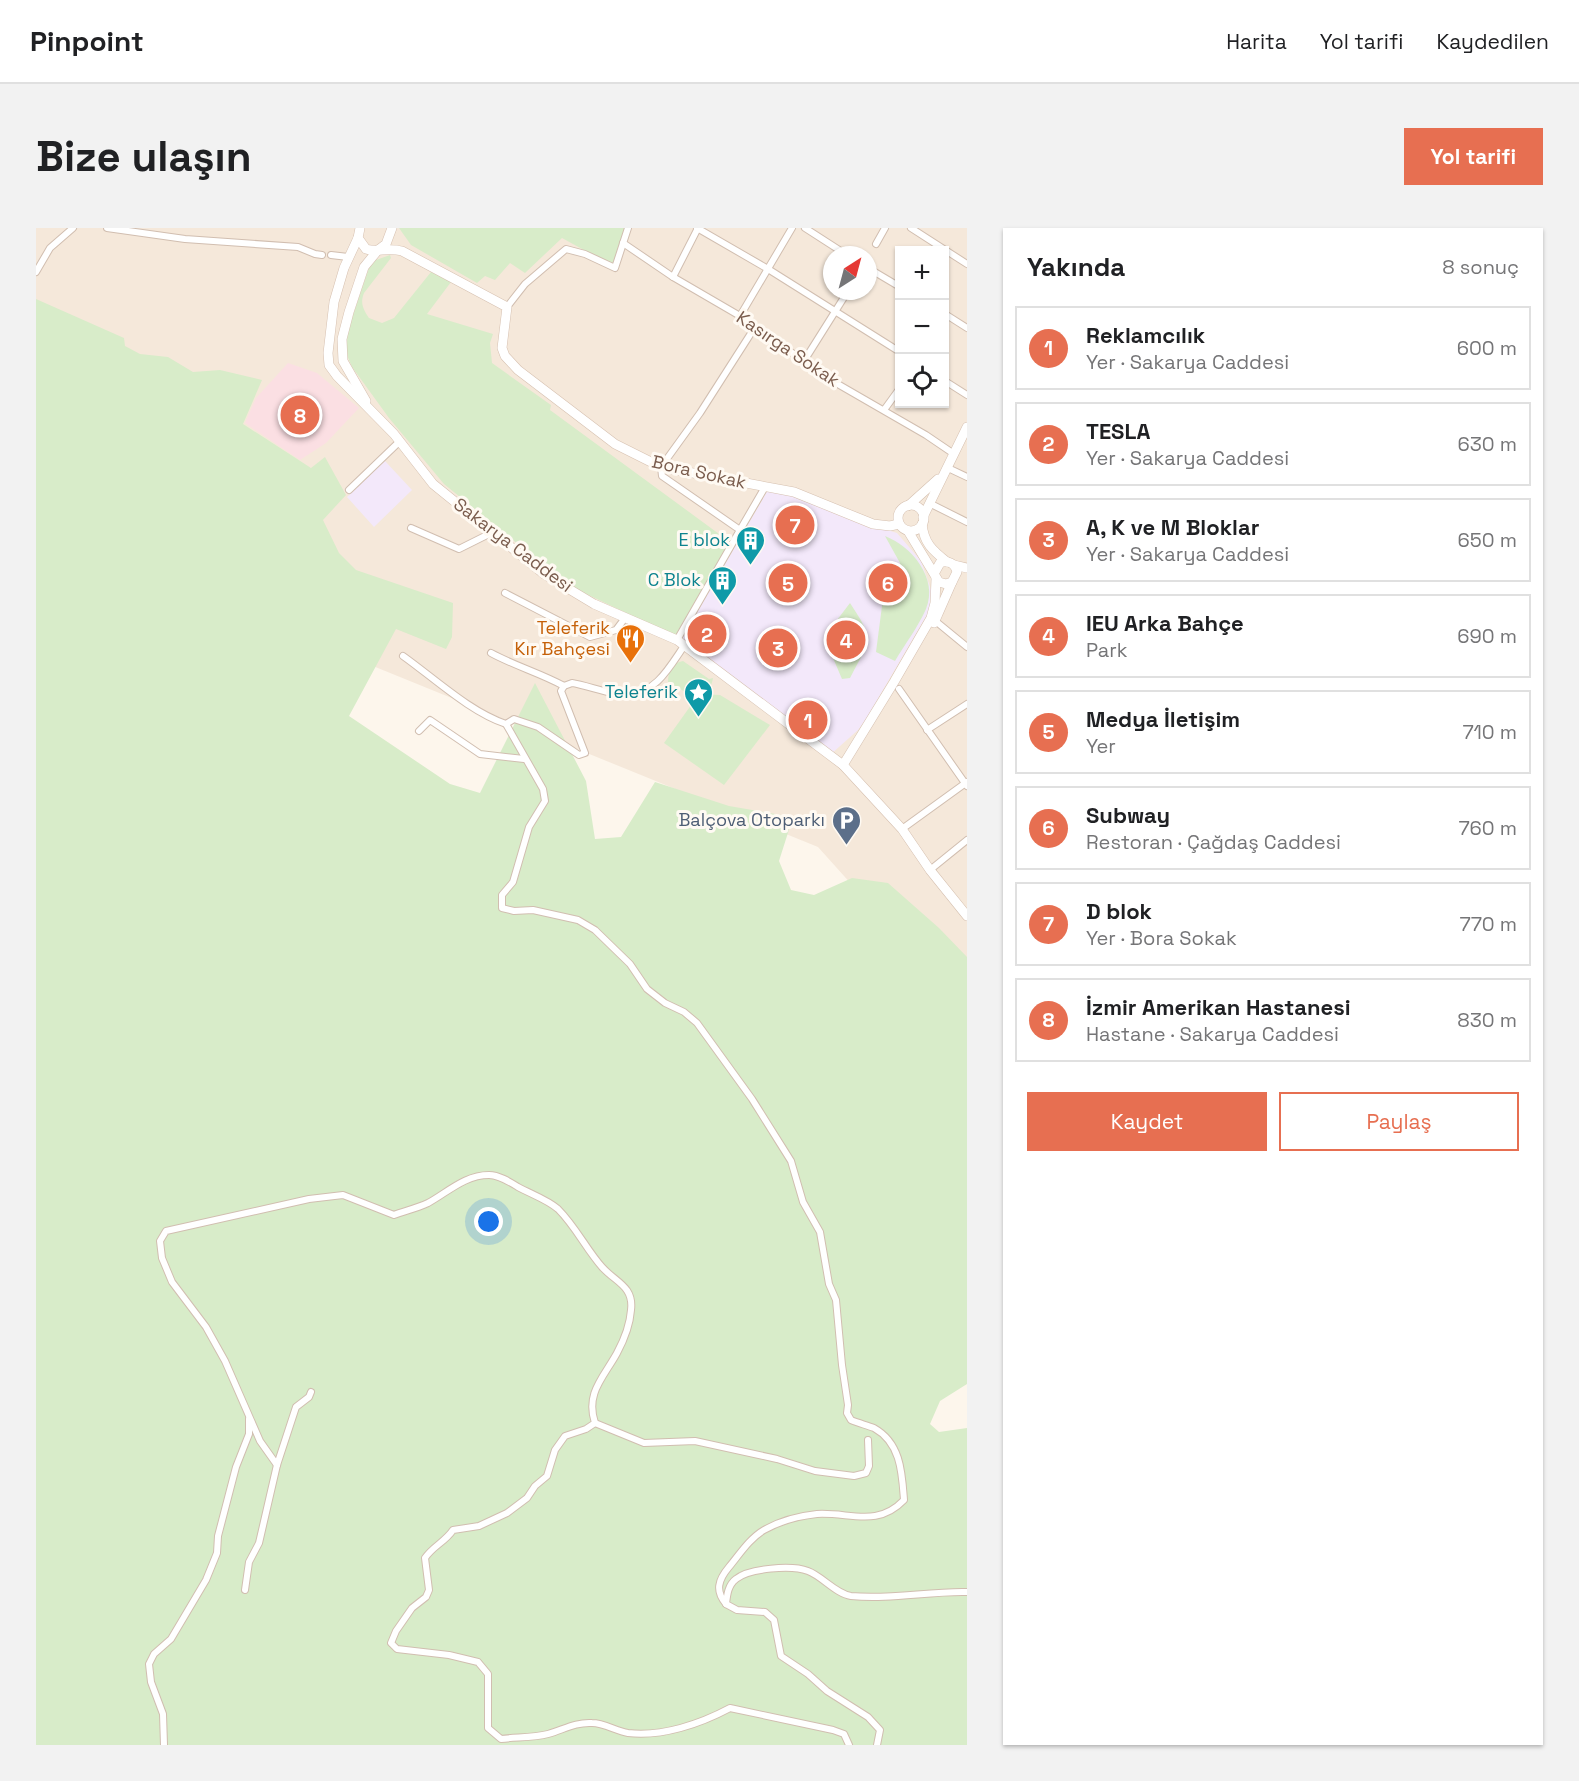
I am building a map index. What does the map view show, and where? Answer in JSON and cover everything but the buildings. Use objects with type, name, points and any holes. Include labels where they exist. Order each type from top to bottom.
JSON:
[{"type":"main road","name":"Sakarya Caddesi","points":[[360,228],[334,302],[328,359],[329,365],[337,376],[394,434],[433,484],[544,574],[594,604],[680,643],[843,765],[902,829],[930,870],[967,916]]},
{"type":"main road","name":"Sakarya Caddesi","points":[[370,409],[348,372],[341,350],[345,327],[360,278],[368,260],[386,244],[390,230]]},
{"type":"main road","points":[[390,230],[402,251]]},
{"type":"main road","points":[[358,238],[366,249],[391,248],[402,251],[507,307]]},
{"type":"main road","name":"Bora Sokak","points":[[507,307],[502,348],[504,356],[615,444],[661,467],[794,492],[873,524],[890,526],[899,524]]},
{"type":"main road","points":[[909,531],[916,530],[923,521],[967,428]]},
{"type":"main road","points":[[948,468],[927,490],[899,513],[899,524],[909,531],[935,576],[946,584],[967,574]]},
{"type":"main road","points":[[843,765],[955,579],[950,563],[928,545],[923,535],[923,521],[916,507],[908,506]]},
{"type":"main road","points":[[933,619],[935,576],[940,563],[950,563],[967,568]]},
{"type":"street","points":[[36,272],[50,248],[73,228]]},
{"type":"street","points":[[107,228],[185,239],[298,247],[322,255]]},
{"type":"street","points":[[507,307],[525,284],[566,249],[585,254],[615,268],[628,228]]},
{"type":"street","points":[[673,277],[698,228],[895,349]]},
{"type":"street","points":[[740,316],[792,228]]},
{"type":"street","points":[[805,228],[833,246]]},
{"type":"street","points":[[876,244],[885,228]]},
{"type":"street","points":[[910,228],[967,264]]},
{"type":"street","name":"Kasırga Sokak","points":[[623,243],[673,277],[740,316],[829,379],[954,454]]},
{"type":"street","points":[[331,255],[348,257]]},
{"type":"street","points":[[877,273],[895,284]]},
{"type":"street","points":[[804,361],[843,300]]},
{"type":"street","points":[[949,317],[967,328]]},
{"type":"street","points":[[740,530],[662,476],[661,467],[700,413],[755,327]]},
{"type":"street","points":[[949,384],[967,395]]},
{"type":"street","points":[[884,410],[895,395]]},
{"type":"street","points":[[349,490],[399,442]]},
{"type":"street","points":[[948,468],[967,477]]},
{"type":"street","points":[[506,724],[514,719],[538,726],[579,755],[585,753],[561,691],[564,686],[572,683],[625,696],[648,690],[665,674],[740,530],[765,488]]},
{"type":"street","points":[[930,503],[967,522]]},
{"type":"street","points":[[411,528],[459,549],[493,532]]},
{"type":"street","points":[[505,593],[590,637],[616,630],[626,618]]},
{"type":"street","points":[[933,619],[967,647]]},
{"type":"street","points":[[491,653],[511,664],[542,674],[564,686]]},
{"type":"street","points":[[403,656],[461,698],[495,720],[506,724],[543,789],[545,801],[529,827],[513,882],[502,895],[502,908],[514,911],[533,910],[578,920],[595,930],[630,964],[647,989],[665,1003],[684,1012],[696,1023],[752,1100],[791,1161],[803,1202],[820,1232],[829,1284],[836,1300],[842,1365],[849,1405],[847,1413],[851,1420],[874,1428],[886,1436],[897,1452],[903,1479],[904,1500],[893,1512],[868,1517],[818,1514],[788,1519],[762,1531],[726,1570],[718,1584],[719,1596],[726,1604],[737,1610],[765,1612],[774,1620],[781,1656],[808,1674],[827,1691],[868,1717],[880,1730],[877,1745]]},
{"type":"street","points":[[899,689],[966,784],[902,829]]},
{"type":"street","points":[[927,730],[967,704]]},
{"type":"street","points":[[419,731],[430,720],[480,754],[524,759]]},
{"type":"street","points":[[930,870],[967,840]]},
{"type":"street","points":[[277,1465],[260,1441],[225,1361],[206,1327],[172,1282],[162,1258],[160,1241],[166,1231],[309,1199],[343,1195],[394,1215],[426,1204],[468,1178],[491,1175],[508,1181],[556,1208],[574,1228],[604,1270],[622,1283],[631,1295],[632,1308],[627,1329],[593,1397],[595,1424]]},
{"type":"street","points":[[245,1590],[249,1562],[259,1543],[277,1465],[296,1407],[309,1397],[311,1392]]},
{"type":"street","points":[[164,1745],[163,1714],[151,1682],[149,1664],[154,1654],[171,1639],[206,1581],[214,1562],[218,1536],[237,1467],[249,1434],[249,1416]]},
{"type":"street","points":[[595,1424],[644,1443],[680,1440],[703,1442],[777,1459],[815,1471],[854,1476],[866,1473],[869,1466],[868,1440]]},
{"type":"street","points":[[595,1424],[565,1436],[555,1450],[548,1476],[535,1486],[527,1498],[507,1513],[479,1526],[453,1530],[446,1540],[430,1550],[425,1558],[429,1590],[426,1597],[412,1608],[396,1630],[391,1643],[397,1649],[478,1662],[488,1674],[488,1728],[501,1739],[547,1734],[574,1724],[594,1722],[619,1731],[645,1735],[716,1716],[730,1708],[832,1730],[844,1734],[849,1745]]},
{"type":"street","points":[[726,1604],[728,1589],[736,1578],[766,1569],[794,1567],[809,1571],[848,1596],[882,1597],[937,1591],[967,1592]]},
{"type":"shaded area","points":[[36,228],[967,228],[967,1013],[818,847],[309,640],[36,405]]},
{"type":"shaded area","points":[[288,363],[317,373],[359,408],[326,443],[300,460],[245,423],[256,398]]},
{"type":"shaded area","points":[[385,461],[412,490],[374,527],[347,497]]},
{"type":"shaded area","points":[[768,490],[793,495],[861,522],[897,533],[921,561],[935,601],[866,719],[858,730],[830,755],[681,640]]},
{"type":"green space","points":[[399,228],[626,228],[613,266],[562,238],[525,273],[510,263],[495,280],[485,276],[477,283],[411,245]]},
{"type":"green space","points":[[390,255],[391,258],[364,293],[363,306],[369,318],[382,323],[394,318],[431,272],[451,282],[427,314],[493,334],[490,343],[492,363],[551,405],[550,410],[730,542],[675,636],[580,591],[530,554],[444,484],[389,418],[352,367],[346,353],[348,330],[369,268],[376,260]]},
{"type":"green space","points":[[36,299],[124,338],[125,346],[140,354],[168,357],[193,372],[220,370],[262,380],[243,424],[311,468],[325,457],[346,495],[323,520],[339,553],[356,570],[453,603],[452,637],[446,649],[396,629],[349,716],[450,784],[480,793],[535,683],[586,781],[595,839],[621,837],[655,782],[729,806],[793,817],[779,861],[791,890],[814,895],[852,878],[888,883],[939,928],[967,957],[967,1384],[940,1401],[930,1424],[939,1432],[967,1428],[967,1745],[36,1745]]},
{"type":"green space","points":[[885,536],[913,555],[926,575],[929,586],[926,609],[895,661],[876,652],[882,606],[900,572],[900,563]]},
{"type":"green space","points":[[850,603],[864,625],[867,640],[866,647],[850,678],[842,679],[824,637]]},
{"type":"green space","points":[[683,661],[709,679],[713,678],[709,688],[694,697],[668,682],[671,668]]},
{"type":"green space","points":[[699,694],[720,695],[770,725],[724,785],[664,743]]},
{"type":"place","name":"İzmir Amerikan Hastanesi","points":[[300,415]]},
{"type":"place","name":"D blok","points":[[795,525]]},
{"type":"place","name":"E blok","points":[[751,566]]},
{"type":"place","name":"Medya İletişim","points":[[788,583]]},
{"type":"place","name":"Subway","points":[[888,583]]},
{"type":"place","name":"C Blok","points":[[722,606]]},
{"type":"place","name":"TESLA","points":[[707,634]]},
{"type":"place","name":"IEU Arka Bahçe","points":[[846,640]]},
{"type":"place","name":"A, K ve M Bloklar","points":[[778,648]]},
{"type":"place","name":"Teleferik Kır Bahçesi","points":[[631,664]]},
{"type":"place","name":"Teleferik","points":[[699,718]]},
{"type":"place","name":"Reklamcılık","points":[[808,720]]},
{"type":"place","name":"Balçova Otoparkı","points":[[846,846]]}]
